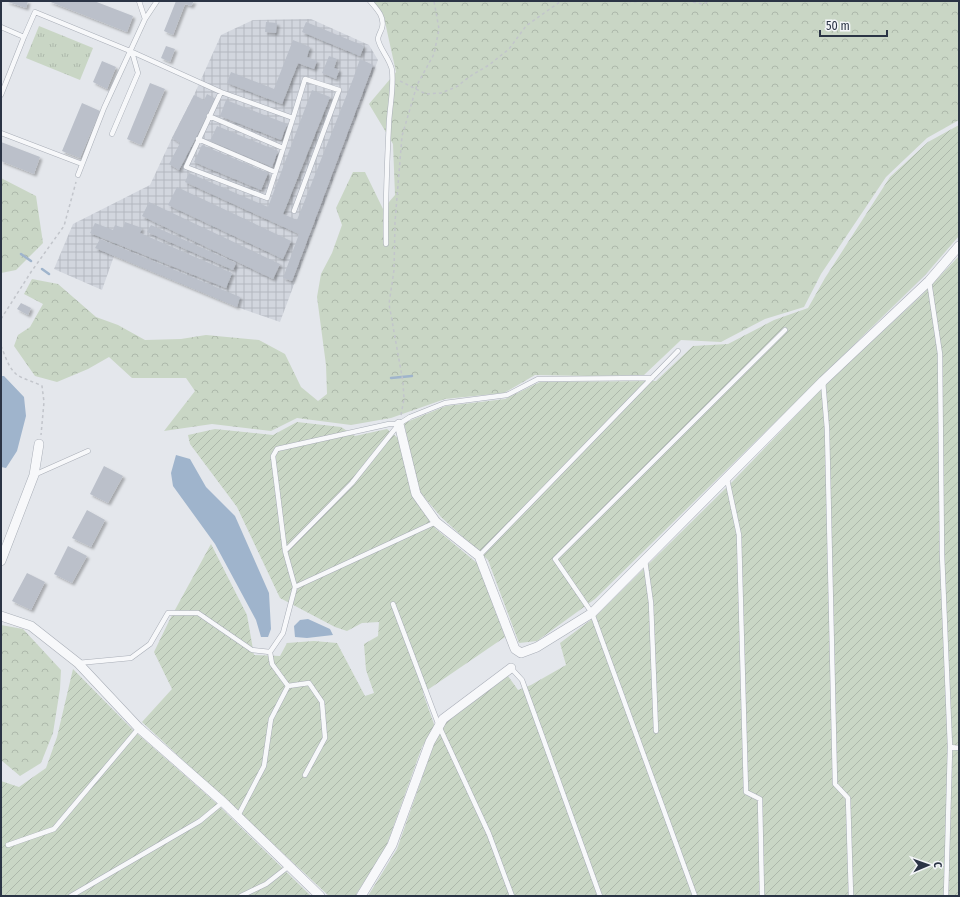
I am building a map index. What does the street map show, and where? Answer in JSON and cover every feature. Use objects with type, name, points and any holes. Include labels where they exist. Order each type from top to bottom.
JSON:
[{"type":"street","points":[[399,424],[416,494],[436,522],[479,556],[516,649],[520,653],[537,647],[592,613],[823,381],[929,281],[959,246]]},
{"type":"street","points":[[1,561],[34,475],[39,444]]},
{"type":"street","points":[[1,616],[31,626],[78,663],[139,728],[223,802],[320,896]]},
{"type":"street","points":[[361,896],[392,845],[430,742],[443,719],[511,668]]},
{"type":"lane","points":[[140,1],[145,19]]},
{"type":"lane","points":[[78,175],[104,108],[145,19],[157,1]]},
{"type":"lane","points":[[370,1],[379,11],[381,17],[383,24],[378,39],[392,70],[388,148],[386,244]]},
{"type":"lane","points":[[1,95],[35,12],[131,51],[220,92],[293,118]]},
{"type":"lane","points":[[1,27],[24,37]]},
{"type":"lane","points":[[112,134],[138,73],[131,51]]},
{"type":"lane","points":[[220,92],[186,167],[266,198],[305,79],[339,90],[294,211]]},
{"type":"lane","points":[[209,116],[283,148]]},
{"type":"lane","points":[[1,133],[82,164]]},
{"type":"lane","points":[[198,140],[275,172]]},
{"type":"lane","points":[[929,281],[940,354],[942,554],[950,747],[946,896]]},
{"type":"lane","points":[[695,896],[592,613],[555,559],[785,330]]},
{"type":"lane","points":[[479,556],[678,351]]},
{"type":"lane","points":[[285,551],[352,483],[399,424],[410,417],[445,404],[507,395],[538,379],[652,378]]},
{"type":"lane","points":[[823,381],[827,429],[835,784],[848,798],[851,896]]},
{"type":"lane","points":[[288,686],[272,664],[270,652],[283,633],[295,587],[285,551],[272,456],[277,449],[389,424],[399,424]]},
{"type":"lane","points":[[34,475],[88,451]]},
{"type":"lane","points":[[727,479],[739,535],[746,792],[760,799],[762,896]]},
{"type":"lane","points":[[295,587],[436,522]]},
{"type":"lane","points":[[645,560],[651,603],[656,731]]},
{"type":"lane","points":[[393,604],[439,726],[489,834],[512,896]]},
{"type":"lane","points":[[78,663],[131,658],[150,644],[168,613],[198,613],[252,650],[270,652]]},
{"type":"lane","points":[[511,668],[522,680],[600,896]]},
{"type":"lane","points":[[288,686],[308,684],[322,702],[325,738],[305,775]]},
{"type":"lane","points":[[238,816],[264,766],[271,719],[288,686]]},
{"type":"lane","points":[[8,845],[54,828],[139,728]]},
{"type":"lane","points":[[950,747],[959,748]]},
{"type":"lane","points":[[71,896],[200,821],[223,802]]},
{"type":"lane","points":[[241,896],[266,884],[289,866]]},
{"type":"path","points":[[399,424],[404,400],[403,382],[390,304],[394,270],[394,222],[402,136],[416,89],[434,54],[440,29],[434,1]]},
{"type":"path","points":[[392,70],[396,78],[404,84],[426,94],[441,92],[456,87],[489,65],[509,49],[526,26],[561,1]]},
{"type":"path","points":[[628,1],[643,1]]},
{"type":"path","points":[[687,1],[702,4],[710,1]]},
{"type":"path","points":[[1,319],[31,272],[64,226],[78,175]]},
{"type":"path","points":[[1,346],[10,367],[17,375],[42,386],[44,402],[39,444]]},
{"type":"shaded area","points":[[311,19],[369,45],[378,60],[280,322],[237,307],[114,256],[102,290],[54,269],[73,224],[150,185],[194,95],[221,35],[253,20]]},
{"type":"green space","points":[[374,1],[959,1],[959,120],[927,138],[886,177],[821,274],[804,307],[765,319],[721,342],[681,340],[644,375],[535,375],[504,393],[445,399],[391,418],[351,425],[297,418],[271,431],[212,424],[164,431],[195,391],[186,378],[132,378],[109,357],[88,369],[57,382],[35,376],[14,346],[18,335],[30,327],[43,304],[24,294],[32,279],[58,284],[96,317],[118,325],[145,340],[181,339],[206,335],[259,340],[285,354],[301,387],[318,401],[327,394],[326,365],[317,297],[321,274],[332,253],[342,225],[336,208],[353,172],[365,172],[383,209],[395,195],[393,144],[369,104],[396,72],[385,22]]},
{"type":"green space","points":[[39,26],[93,48],[80,80],[26,58]]},
{"type":"green space","points":[[959,125],[959,236],[926,274],[595,599],[537,641],[519,643],[488,560],[441,517],[419,491],[404,423],[446,406],[505,399],[540,382],[656,381],[693,346],[728,344],[774,320],[808,308],[825,278],[890,177],[928,142]]},
{"type":"green space","points":[[1,178],[36,196],[43,243],[16,270],[1,273]]},
{"type":"green space","points":[[959,256],[959,896],[368,896],[397,849],[434,744],[446,722],[508,676],[518,690],[531,685],[566,665],[560,643],[596,616],[733,481],[830,380],[921,296]]},
{"type":"green space","points":[[297,422],[341,427],[355,436],[387,429],[398,438],[413,495],[436,529],[477,563],[505,637],[423,693],[435,727],[422,747],[386,847],[355,896],[329,896],[142,722],[172,689],[154,652],[170,619],[211,544],[247,615],[254,655],[280,656],[287,643],[314,641],[337,643],[365,696],[374,693],[366,670],[364,644],[378,636],[379,622],[362,623],[347,631],[335,627],[280,598],[237,507],[190,444],[188,435],[215,429],[273,435]]},
{"type":"green space","points":[[1,625],[23,629],[61,670],[60,689],[53,733],[41,763],[20,776],[1,760]]},
{"type":"green space","points":[[73,669],[132,729],[215,802],[311,896],[1,896],[1,781],[19,787],[46,768],[57,737]]},
{"type":"water","points":[[1,376],[4,376],[24,397],[26,416],[17,451],[6,468],[1,467]]},
{"type":"water","points":[[176,455],[190,459],[206,487],[235,516],[269,593],[271,629],[268,637],[261,637],[256,620],[215,544],[173,486],[171,473]]},
{"type":"water","points":[[308,619],[330,629],[333,635],[307,638],[295,637],[294,626],[300,620]]},
{"type":"building","points":[[5,1],[28,1],[26,8]]},
{"type":"building","points":[[48,1],[94,1],[133,16],[127,32]]},
{"type":"building","points":[[176,1],[194,1],[191,6],[185,4],[173,35],[164,31]]},
{"type":"building","points":[[266,22],[277,23],[276,33],[265,32]]},
{"type":"building","points":[[306,22],[364,46],[360,56],[302,32]]},
{"type":"building","points":[[293,40],[310,47],[307,57],[317,61],[314,69],[298,63],[282,104],[227,83],[231,72],[274,89]]},
{"type":"building","points":[[166,46],[175,49],[170,62],[161,58]]},
{"type":"building","points":[[329,56],[337,59],[334,68],[339,70],[336,79],[322,73]]},
{"type":"building","points":[[360,59],[373,65],[292,281],[283,278],[299,234],[185,182],[189,173],[268,207],[312,90],[330,97],[283,214],[297,220]]},
{"type":"building","points":[[102,61],[116,67],[107,89],[93,82]]},
{"type":"building","points":[[150,83],[165,89],[141,145],[127,139]]},
{"type":"building","points":[[207,94],[216,99],[179,170],[169,164],[180,143],[172,138],[194,95],[204,100]]},
{"type":"building","points":[[226,100],[287,124],[281,140],[220,116]]},
{"type":"building","points":[[82,103],[100,111],[80,158],[62,151]]},
{"type":"building","points":[[217,126],[278,151],[272,167],[210,141]]},
{"type":"building","points":[[1,142],[40,157],[34,174],[1,161]]},
{"type":"building","points":[[202,145],[268,173],[261,190],[194,162]]},
{"type":"building","points":[[177,187],[291,241],[283,259],[168,205]]},
{"type":"building","points":[[149,202],[280,264],[273,279],[142,216]]},
{"type":"building","points":[[125,222],[142,228],[140,233],[232,273],[226,288],[90,233],[95,223],[113,230],[115,225],[123,228]]},
{"type":"building","points":[[151,225],[236,263],[233,270],[147,232]]},
{"type":"building","points":[[100,239],[240,297],[237,307],[95,248]]},
{"type":"building","points":[[21,303],[31,308],[28,315],[17,309]]},
{"type":"building","points":[[104,466],[123,476],[108,503],[90,494]]},
{"type":"building","points":[[87,510],[105,520],[91,547],[72,538]]},
{"type":"building","points":[[68,546],[87,556],[72,583],[54,574]]},
{"type":"building","points":[[27,573],[45,582],[31,610],[12,601]]},
{"type":"waterway","points":[[21,254],[31,261]]},
{"type":"waterway","points":[[42,269],[49,274]]},
{"type":"waterway","points":[[391,378],[412,376]]}]
